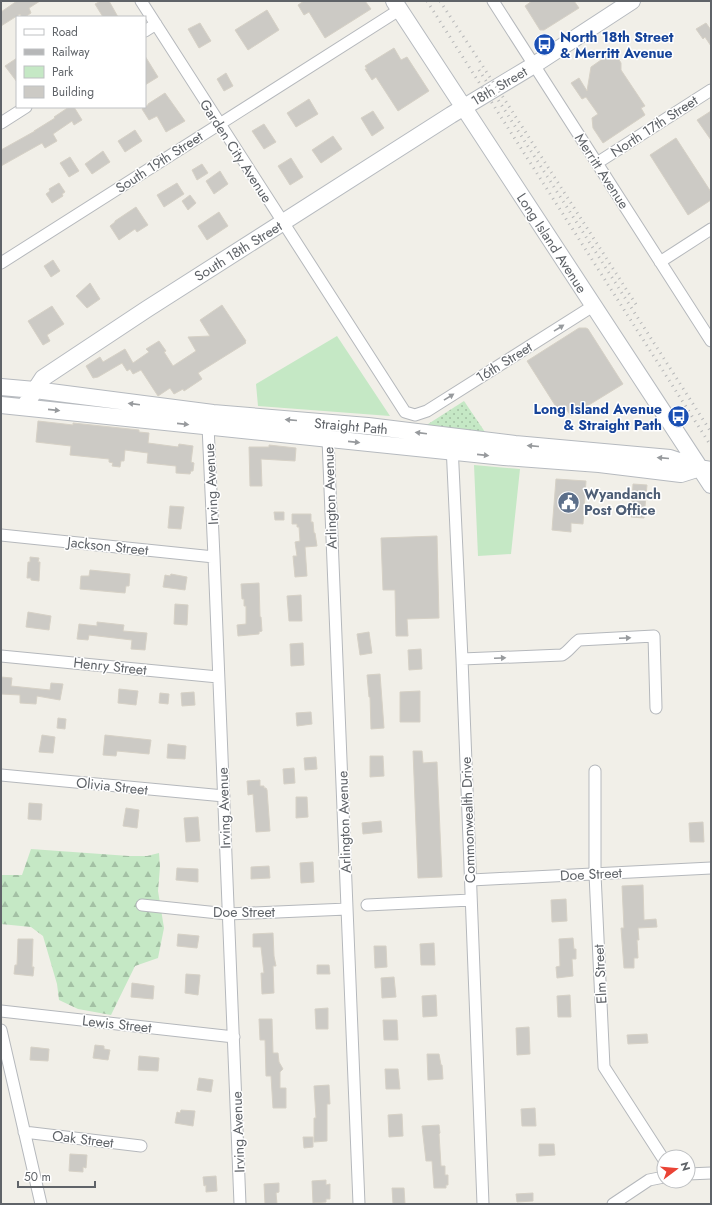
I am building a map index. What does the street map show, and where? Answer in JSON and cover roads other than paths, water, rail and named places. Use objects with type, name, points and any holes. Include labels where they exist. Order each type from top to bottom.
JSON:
[{"type":"street","name":"Garden City Avenue","points":[[141,1],[405,412],[415,415]]},
{"type":"street","name":"Merritt Avenue","points":[[493,1],[711,341]]},
{"type":"street","name":"18th Street","points":[[464,108],[534,65],[632,1]]},
{"type":"street","name":"Long Island Avenue","points":[[396,5],[593,306],[705,469],[711,485]]},
{"type":"street","name":"South 19th Street","points":[[1,263],[219,124],[396,5]]},
{"type":"street","points":[[146,30],[156,24]]},
{"type":"street","name":"North 17th Street","points":[[597,163],[711,90]]},
{"type":"street","points":[[1,123],[24,108]]},
{"type":"street","name":"South 18th Street","points":[[24,407],[43,378],[147,309],[464,108]]},
{"type":"street","points":[[660,262],[711,230]]},
{"type":"street","name":"16th Street","points":[[415,415],[427,411],[593,306]]},
{"type":"street","name":"Straight Path","points":[[1,387],[34,390],[328,439],[452,444]]},
{"type":"street","name":"Straight Path","points":[[1,405],[211,420],[368,426],[504,457],[598,464],[681,474],[705,469]]},
{"type":"street","name":"Irving Avenue","points":[[211,420],[218,677],[240,1204]]},
{"type":"street","name":"Arlington Avenue","points":[[328,439],[359,1204]]},
{"type":"street","name":"Commonwealth Drive","points":[[452,444],[462,659],[483,1204]]},
{"type":"street","name":"Jackson Street","points":[[1,535],[214,557]]},
{"type":"street","points":[[462,659],[562,655],[579,640],[654,636],[656,708]]},
{"type":"street","name":"Henry Street","points":[[1,656],[218,677]]},
{"type":"street","name":"Elm Street","points":[[595,771],[595,874],[604,1067],[657,1149]]},
{"type":"street","name":"Olivia Street","points":[[1,775],[224,796]]},
{"type":"street","name":"Doe Street","points":[[470,880],[711,868]]},
{"type":"street","points":[[367,905],[471,900]]},
{"type":"street","name":"Doe Street","points":[[142,905],[228,914],[347,909]]},
{"type":"street","name":"Lewis Street","points":[[1,1011],[234,1037]]},
{"type":"street","points":[[1,1030],[41,1204]]},
{"type":"street","name":"Oak Street","points":[[24,1132],[141,1146]]},
{"type":"street","points":[[696,1174],[711,1173]]},
{"type":"street","points":[[613,1204],[649,1180],[656,1179]]},
{"type":"railway","points":[[427,1],[711,446]]},
{"type":"railway","points":[[440,1],[637,306]]},
{"type":"railway","points":[[479,70],[711,432]]},
{"type":"place","name":"North 18th Street & Merritt Avenue","points":[[545,45]]},
{"type":"place","name":"Long Island Avenue & Straight Path","points":[[678,417]]},
{"type":"place","name":"Wyandanch Post Office","points":[[569,502]]}]
